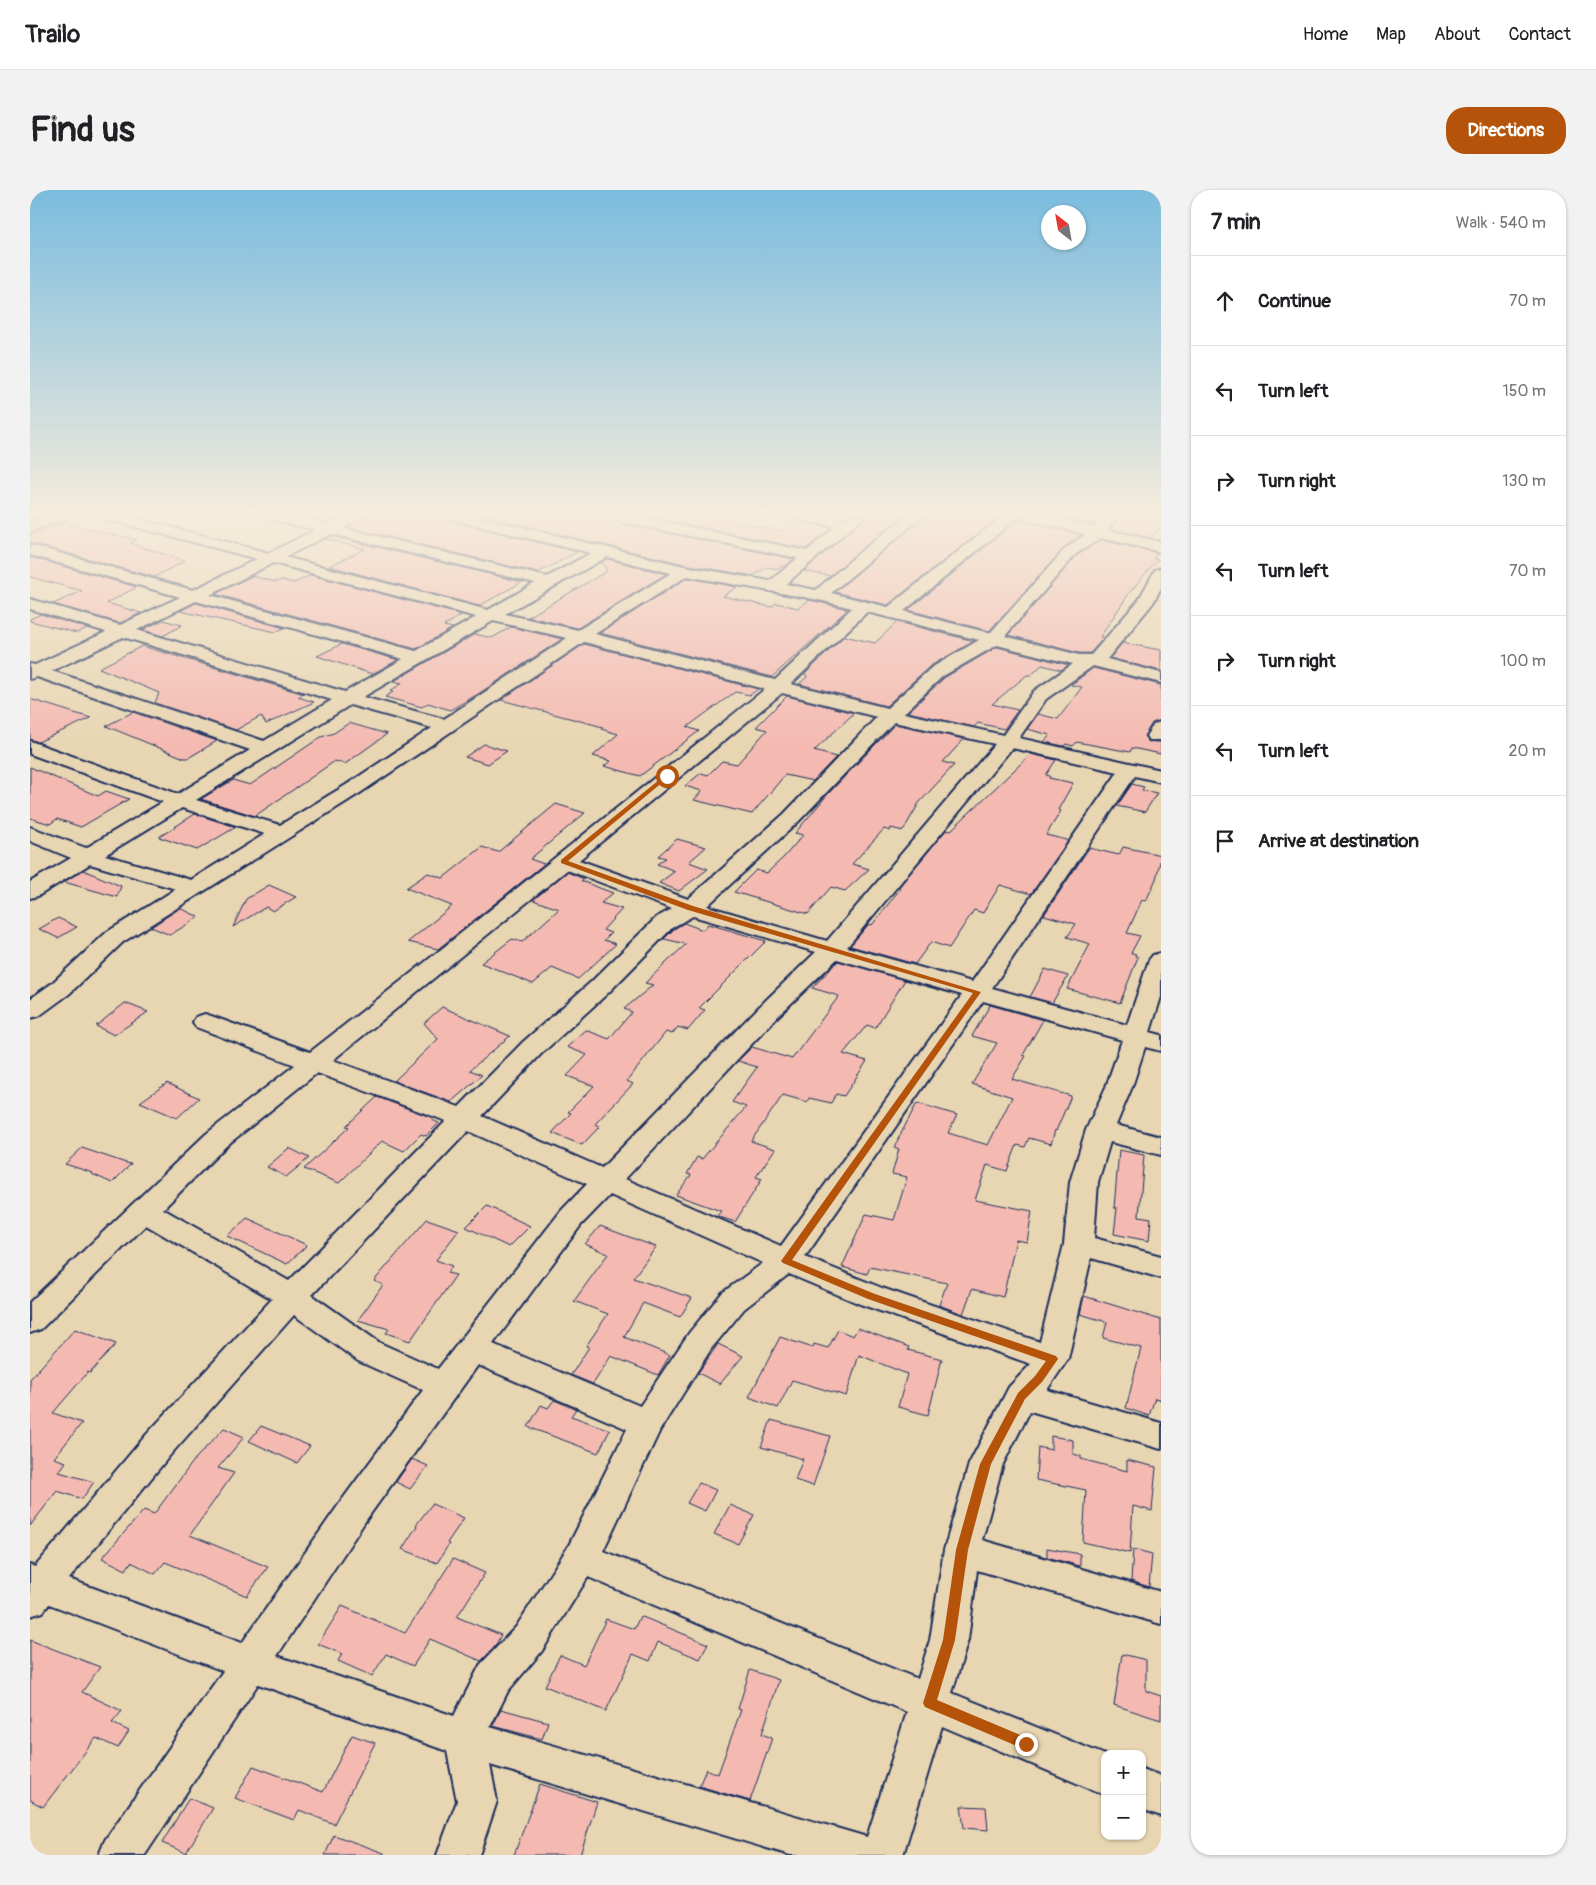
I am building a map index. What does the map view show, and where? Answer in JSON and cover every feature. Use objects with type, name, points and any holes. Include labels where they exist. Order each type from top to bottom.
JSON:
[{"type":"street","points":[[183,594],[417,657]]},
{"type":"street","points":[[32,671],[124,631],[196,594]]},
{"type":"street","points":[[407,594],[890,715],[1161,776]]},
{"type":"street","points":[[30,891],[264,748],[528,594]]},
{"type":"street","points":[[30,1011],[60,989],[115,937],[283,833],[648,594]]},
{"type":"street","points":[[810,594],[893,612],[994,639],[1161,678]]},
{"type":"street","points":[[893,612],[916,594]]},
{"type":"street","points":[[860,1855],[464,1738],[34,1589],[159,1444],[292,1298],[532,1048],[600,988],[665,922],[691,908],[790,818],[890,715],[937,672],[994,639],[1034,594]]},
{"type":"street","points":[[120,1855],[354,1510],[444,1386],[571,1218],[770,1010],[832,950],[1007,742],[1040,695],[1093,661],[1146,603],[1151,594]]},
{"type":"street","points":[[30,604],[348,699],[447,726]]},
{"type":"street","points":[[30,1321],[216,1140],[778,687],[864,606]]},
{"type":"street","points":[[32,671],[264,748]]},
{"type":"street","points":[[30,747],[179,800],[283,833]]},
{"type":"street","points":[[458,1855],[477,1801],[464,1738],[494,1678],[529,1639],[581,1558],[647,1423],[700,1341],[733,1301],[786,1261],[977,992],[1130,770]]},
{"type":"street","points":[[30,833],[88,857],[195,888]]},
{"type":"street","points":[[563,861],[691,908],[1148,1040]]},
{"type":"street","points":[[882,1855],[949,1640],[962,1550],[986,1464],[1021,1396],[1038,1379],[1052,1359],[1079,1244],[1084,1182],[1100,1130],[1118,1087],[1148,1040],[1161,960]]},
{"type":"street","points":[[205,1022],[465,1119],[786,1261],[871,1296],[1052,1359]]},
{"type":"street","points":[[1100,1130],[1161,1146]]},
{"type":"street","points":[[143,1210],[292,1298],[369,1352],[444,1386]]},
{"type":"street","points":[[1079,1244],[1161,1267]]},
{"type":"street","points":[[472,1349],[647,1423]]},
{"type":"street","points":[[1021,1396],[1161,1436]]},
{"type":"street","points":[[962,1550],[1161,1608]]},
{"type":"street","points":[[581,1558],[1101,1773]]},
{"type":"street","points":[[1146,1790],[1161,1796]]},
{"type":"building","points":[[76,594],[124,594],[107,603],[141,613],[120,623],[53,604]]},
{"type":"building","points":[[215,594],[382,594],[462,615],[444,626],[453,628],[416,649]]},
{"type":"building","points":[[433,594],[501,594],[479,606]]},
{"type":"building","points":[[568,594],[634,594],[578,628],[528,617]]},
{"type":"building","points":[[662,594],[727,594],[723,596],[771,607],[776,603],[798,608],[809,600],[848,609],[772,677],[600,633]]},
{"type":"building","points":[[842,594],[902,594],[888,605]]},
{"type":"building","points":[[928,594],[1023,594],[989,631],[908,610]]},
{"type":"building","points":[[1044,594],[1129,594],[1100,637],[1104,638],[1090,653],[1079,653],[1008,635]]},
{"type":"building","points":[[196,603],[284,628],[276,632],[180,611]]},
{"type":"building","points":[[41,614],[87,628],[77,633],[30,621],[30,619]]},
{"type":"building","points":[[163,620],[182,625],[163,636],[142,630]]},
{"type":"building","points":[[897,622],[974,641],[930,666],[886,706],[799,684],[807,677],[805,674],[844,636],[875,643]]},
{"type":"building","points":[[511,627],[562,639],[450,710],[428,703],[422,707],[385,697],[402,683],[394,681],[475,634],[492,638]]},
{"type":"building","points":[[1122,643],[1161,650],[1161,671],[1110,658]]},
{"type":"building","points":[[342,644],[398,660],[372,674],[317,656]]},
{"type":"building","points":[[584,644],[758,689],[750,695],[735,692],[687,727],[699,731],[640,776],[604,766],[611,761],[593,756],[618,734],[601,729],[603,727],[501,700]]},
{"type":"building","points":[[142,646],[304,694],[298,697],[314,702],[266,724],[261,716],[236,730],[155,703],[159,693],[99,668]]},
{"type":"building","points":[[997,647],[1069,665],[1061,670],[1042,665],[992,704],[1018,710],[1004,729],[978,723],[974,727],[908,712],[944,678]]},
{"type":"building","points":[[1093,668],[1161,685],[1161,720],[1152,723],[1144,736],[1149,742],[1161,742],[1161,754],[1132,748],[1130,752],[1077,742],[1073,746],[1066,744],[1064,746],[1044,742],[1050,735],[1027,729],[1038,714],[1058,719],[1082,687],[1071,685]]},
{"type":"building","points":[[787,696],[854,713],[814,751],[836,757],[813,781],[785,775],[752,814],[694,800],[702,791],[685,786],[701,773],[708,775],[722,761],[737,764],[767,730],[756,727]]},
{"type":"building","points":[[30,699],[91,718],[38,742],[30,739]]},
{"type":"building","points":[[133,712],[217,741],[188,758],[184,758],[106,726]]},
{"type":"building","points":[[349,723],[387,734],[345,764],[335,761],[255,816],[201,799],[233,780],[250,785],[321,737],[334,733]]},
{"type":"building","points":[[895,724],[964,739],[943,762],[954,765],[919,803],[903,831],[891,828],[890,831],[884,829],[852,864],[869,869],[845,891],[831,887],[808,914],[734,892],[756,870],[767,873],[784,857],[803,835],[795,833],[828,794]]},
{"type":"building","points":[[484,744],[507,751],[488,764],[465,757]]},
{"type":"building","points":[[1031,754],[1056,760],[1046,775],[1050,776],[1049,778],[1073,783],[1058,810],[1061,811],[1046,835],[1067,840],[1067,843],[1031,894],[1000,885],[983,913],[974,910],[949,948],[931,942],[915,964],[850,946],[869,924],[872,925],[900,889],[898,888],[946,830],[950,831]]},
{"type":"building","points":[[30,767],[98,796],[106,791],[129,799],[81,827],[57,819],[50,824],[30,818]]},
{"type":"building","points":[[1132,784],[1144,787],[1142,790],[1157,793],[1145,812],[1117,806]]},
{"type":"building","points":[[556,804],[585,813],[530,859],[544,864],[438,949],[408,942],[452,906],[406,888],[428,873],[443,878],[482,847],[498,852]]},
{"type":"building","points":[[195,814],[236,827],[197,850],[159,837]]},
{"type":"building","points":[[677,839],[706,847],[689,862],[708,869],[679,891],[659,883],[675,871],[657,864],[666,858],[658,856]]},
{"type":"building","points":[[1123,847],[1161,855],[1161,858],[1156,879],[1146,901],[1142,900],[1127,933],[1140,936],[1131,953],[1136,954],[1135,956],[1138,957],[1120,1003],[1067,989],[1090,944],[1067,937],[1076,924],[1044,915],[1089,848],[1119,855]]},
{"type":"building","points":[[83,870],[121,886],[117,897],[64,882]]},
{"type":"building","points":[[567,872],[584,879],[581,881],[613,893],[601,903],[622,909],[603,930],[611,933],[604,940],[616,944],[578,979],[552,968],[533,984],[481,963],[512,939],[522,942],[559,909],[533,900]]},
{"type":"building","points":[[269,885],[296,897],[273,911],[266,907],[233,927],[246,899]]},
{"type":"building","points":[[180,908],[199,917],[170,935],[151,927]]},
{"type":"building","points":[[58,918],[77,927],[58,938],[39,929]]},
{"type":"building","points":[[684,923],[703,930],[708,924],[766,941],[699,1008],[705,1010],[688,1030],[678,1027],[672,1034],[666,1032],[627,1081],[633,1084],[595,1124],[600,1126],[582,1145],[552,1133],[571,1113],[568,1112],[594,1086],[567,1076],[587,1055],[567,1047],[586,1030],[609,1039],[632,1012],[624,1009],[653,985],[645,983],[686,944],[664,939],[674,929]]},
{"type":"building","points":[[838,961],[905,980],[875,1028],[867,1025],[843,1054],[867,1061],[844,1096],[836,1094],[831,1103],[809,1098],[807,1102],[783,1095],[751,1141],[775,1149],[756,1177],[762,1179],[735,1222],[717,1216],[721,1211],[676,1195],[691,1175],[687,1174],[697,1157],[702,1159],[746,1107],[732,1102],[757,1067],[738,1061],[752,1047],[792,1059],[839,996],[812,988]]},
{"type":"building","points":[[1045,969],[1068,976],[1052,1003],[1030,997]]},
{"type":"building","points":[[125,1003],[148,1012],[114,1035],[96,1026]]},
{"type":"building","points":[[990,1005],[1043,1020],[1023,1055],[1026,1056],[1012,1079],[1071,1096],[1055,1130],[1051,1144],[1029,1138],[1025,1147],[1017,1145],[1007,1171],[987,1165],[975,1200],[1032,1211],[1027,1242],[1016,1240],[1003,1297],[972,1289],[963,1314],[939,1305],[947,1283],[870,1267],[867,1274],[842,1267],[866,1214],[894,1220],[907,1177],[892,1174],[899,1149],[894,1147],[917,1103],[957,1115],[948,1133],[988,1145],[1012,1097],[972,1084],[997,1043],[972,1036]]},
{"type":"building","points":[[442,1007],[510,1036],[470,1070],[482,1075],[451,1102],[394,1081],[438,1039],[424,1023]]},
{"type":"building","points":[[167,1083],[199,1098],[177,1118],[140,1102]]},
{"type":"building","points":[[377,1097],[433,1118],[432,1120],[439,1123],[426,1136],[421,1134],[404,1151],[382,1141],[339,1183],[304,1169],[349,1127],[346,1126]]},
{"type":"building","points":[[82,1148],[131,1164],[112,1183],[93,1173],[65,1164]]},
{"type":"building","points":[[289,1148],[309,1158],[286,1177],[267,1167]]},
{"type":"building","points":[[1119,1150],[1144,1155],[1139,1216],[1151,1218],[1149,1241],[1114,1234],[1117,1208],[1114,1208]]},
{"type":"building","points":[[487,1206],[530,1226],[509,1247],[466,1227]]},
{"type":"building","points":[[247,1218],[307,1245],[287,1264],[227,1236]]},
{"type":"building","points":[[427,1219],[459,1230],[436,1260],[452,1266],[447,1273],[456,1275],[410,1341],[386,1333],[389,1329],[358,1320],[383,1285],[374,1281]]},
{"type":"building","points":[[600,1226],[656,1247],[633,1278],[692,1298],[680,1317],[643,1303],[624,1337],[670,1355],[658,1375],[611,1356],[593,1384],[571,1375],[589,1347],[586,1346],[608,1314],[574,1301],[608,1254],[585,1244]]},
{"type":"building","points":[[1084,1296],[1161,1320],[1161,1400],[1155,1398],[1149,1416],[1126,1408],[1141,1348],[1103,1338],[1107,1322],[1080,1314]]},
{"type":"building","points":[[858,1328],[909,1347],[908,1350],[942,1359],[928,1415],[898,1407],[907,1374],[859,1355],[846,1396],[792,1380],[778,1408],[749,1397],[780,1337],[813,1348],[814,1344],[828,1348],[838,1330],[853,1336]]},
{"type":"building","points":[[75,1329],[116,1344],[90,1373],[88,1372],[53,1413],[82,1423],[54,1458],[66,1462],[59,1472],[94,1482],[82,1499],[57,1491],[30,1526],[30,1379]]},
{"type":"building","points":[[718,1344],[743,1356],[720,1384],[698,1373]]},
{"type":"building","points":[[554,1400],[576,1409],[571,1416],[610,1430],[598,1453],[528,1427],[541,1405],[548,1408]]},
{"type":"building","points":[[771,1420],[830,1436],[813,1486],[795,1480],[803,1459],[761,1447]]},
{"type":"building","points":[[261,1426],[310,1446],[297,1463],[249,1441]]},
{"type":"building","points":[[224,1428],[244,1437],[218,1468],[234,1473],[190,1535],[268,1567],[247,1596],[165,1562],[155,1574],[131,1562],[126,1570],[102,1558],[144,1510],[154,1514],[195,1459]]},
{"type":"building","points":[[1051,1436],[1073,1440],[1073,1454],[1081,1456],[1081,1459],[1127,1471],[1127,1460],[1156,1467],[1152,1511],[1133,1506],[1130,1553],[1083,1542],[1086,1490],[1036,1480],[1038,1447],[1051,1450]]},
{"type":"building","points":[[412,1459],[428,1466],[410,1489],[396,1482]]},
{"type":"building","points":[[699,1483],[716,1490],[705,1511],[687,1503]]},
{"type":"building","points":[[432,1504],[464,1518],[447,1543],[449,1544],[437,1563],[402,1549],[416,1525]]},
{"type":"building","points":[[730,1505],[754,1515],[738,1544],[714,1534]]},
{"type":"building","points":[[1047,1548],[1080,1554],[1080,1566],[1047,1557]]},
{"type":"building","points":[[1133,1549],[1152,1554],[1149,1587],[1131,1581]]},
{"type":"building","points":[[453,1559],[485,1573],[457,1617],[501,1635],[494,1648],[481,1661],[430,1639],[413,1666],[386,1654],[372,1676],[338,1661],[342,1654],[318,1644],[342,1606],[405,1633]]},
{"type":"building","points":[[640,1616],[708,1644],[700,1659],[658,1642],[650,1661],[633,1654],[606,1711],[545,1686],[560,1655],[584,1665],[606,1619],[634,1629]]},
{"type":"building","points":[[30,1640],[100,1667],[82,1692],[122,1711],[112,1723],[129,1731],[118,1748],[96,1738],[43,1807],[30,1800]]},
{"type":"building","points":[[1122,1654],[1146,1660],[1146,1691],[1161,1696],[1161,1720],[1114,1705]]},
{"type":"building","points":[[750,1670],[779,1680],[762,1734],[772,1738],[750,1801],[699,1786],[706,1769],[718,1774],[741,1710],[738,1709]]},
{"type":"building","points":[[501,1709],[548,1722],[542,1739],[493,1726]]},
{"type":"building","points":[[352,1735],[375,1743],[334,1824],[299,1810],[294,1820],[235,1798],[253,1766],[323,1792]]},
{"type":"building","points":[[540,1784],[597,1802],[580,1855],[514,1855]]},
{"type":"building","points":[[189,1798],[213,1808],[186,1853],[162,1843]]},
{"type":"building","points":[[961,1806],[986,1807],[988,1830],[964,1828]]},
{"type":"building","points":[[334,1835],[384,1853],[384,1855],[325,1855]]},
{"type":"route","points":[[667,776],[563,861],[691,908],[977,992],[786,1261],[871,1296],[1052,1359],[1038,1379],[1021,1396],[986,1464],[962,1550],[949,1640],[930,1703],[1026,1744]]}]
